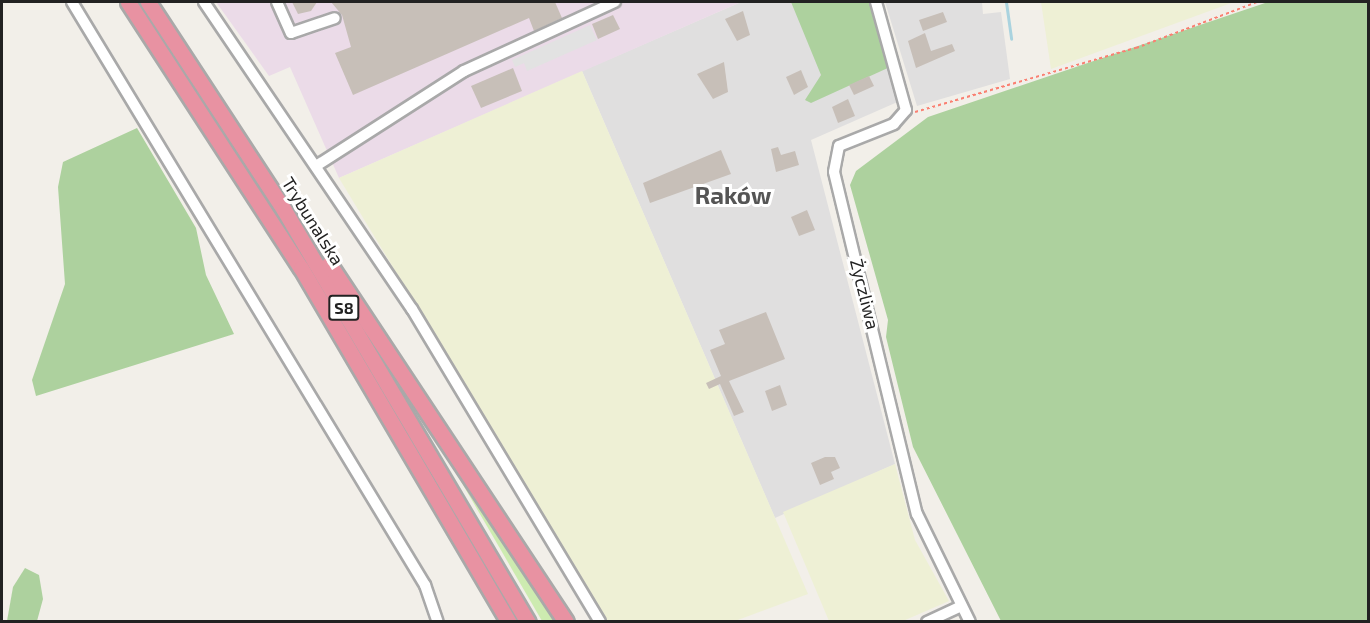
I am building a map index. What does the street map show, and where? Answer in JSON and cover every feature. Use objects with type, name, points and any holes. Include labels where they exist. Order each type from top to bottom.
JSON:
[{"type":"highway","name":"Trybunalska","points":[[128,2],[301,268],[493,595]]},
{"type":"highway","name":"Trybunalska","points":[[148,2],[284,210],[528,621]]},
{"type":"highway","points":[[284,210],[327,261],[566,621]]},
{"type":"highway","points":[[493,595],[497,621]]},
{"type":"highway","name":"S8","points":[[493,595],[508,621]]},
{"type":"street","points":[[72,2],[425,585],[438,621]]},
{"type":"street","points":[[204,2],[412,309],[600,621]]},
{"type":"street","points":[[277,2],[291,33],[335,18]]},
{"type":"street","points":[[316,166],[464,71],[615,2]]},
{"type":"street","points":[[876,2],[906,110]]},
{"type":"street","name":"Życzliwa","points":[[906,110],[894,124],[839,146],[832,160],[912,498],[970,621]]},
{"type":"street","points":[[927,621],[962,606]]},
{"type":"path","points":[[906,110],[958,101],[1136,48],[1257,2]]},
{"type":"shaded area","points":[[216,2],[741,2],[339,178],[290,67],[269,76]]},
{"type":"shaded area","points":[[741,2],[869,2],[902,100],[811,140],[895,464],[775,518],[582,71]]},
{"type":"shaded area","points":[[885,2],[982,2],[983,14],[1001,12],[1010,79],[917,106]]},
{"type":"shaded area","points":[[590,25],[597,40],[527,71],[524,63],[515,67],[512,60]]},
{"type":"green space","points":[[791,2],[869,2],[890,67],[811,103],[805,100],[821,75]]},
{"type":"green space","points":[[1041,2],[1234,2],[1051,69]]},
{"type":"green space","points":[[1268,2],[1368,2],[1368,621],[1001,621],[913,447],[886,337],[888,320],[850,185],[856,171],[928,117]]},
{"type":"green space","points":[[582,71],[808,594],[735,621],[607,621],[339,178]]},
{"type":"green space","points":[[137,128],[196,228],[206,275],[234,334],[36,396],[32,380],[65,284],[58,187],[63,162]]},
{"type":"green space","points":[[437,440],[559,621],[542,621]]},
{"type":"green space","points":[[895,464],[915,540],[949,601],[903,621],[829,621],[783,512]]},
{"type":"green space","points":[[25,568],[39,575],[43,599],[37,621],[7,621],[13,587]]},
{"type":"building","points":[[292,2],[317,2],[311,11],[298,14]]},
{"type":"building","points":[[331,2],[555,2],[562,18],[534,31],[529,18],[353,95],[335,53],[351,47],[342,15]]},
{"type":"building","points":[[743,11],[750,35],[737,41],[725,19]]},
{"type":"building","points":[[943,12],[947,22],[923,31],[919,20]]},
{"type":"building","points":[[613,15],[620,29],[598,39],[592,24]]},
{"type":"building","points":[[925,33],[931,51],[952,44],[955,51],[916,68],[908,41]]},
{"type":"building","points":[[724,62],[728,92],[713,99],[697,74]]},
{"type":"building","points":[[513,68],[522,91],[481,108],[471,86]]},
{"type":"building","points":[[801,70],[808,87],[794,95],[786,77]]},
{"type":"building","points":[[869,76],[874,86],[854,95],[849,85]]},
{"type":"building","points":[[848,99],[855,116],[838,123],[832,107]]},
{"type":"building","points":[[778,147],[781,155],[795,151],[799,165],[776,172],[771,149]]},
{"type":"building","points":[[721,150],[731,174],[650,203],[643,183]]},
{"type":"building","points":[[807,210],[815,230],[799,236],[791,217]]},
{"type":"building","points":[[766,312],[785,359],[729,381],[744,412],[734,416],[720,384],[709,389],[706,383],[721,376],[710,350],[725,344],[719,330]]},
{"type":"building","points":[[780,385],[787,405],[772,411],[765,391]]},
{"type":"building","points":[[825,457],[835,457],[840,468],[831,472],[834,479],[820,485],[811,463]]},
{"type":"waterway","points":[[1006,2],[1011,39]]},
{"type":"district","name":"Raków","points":[[733,195]]}]
